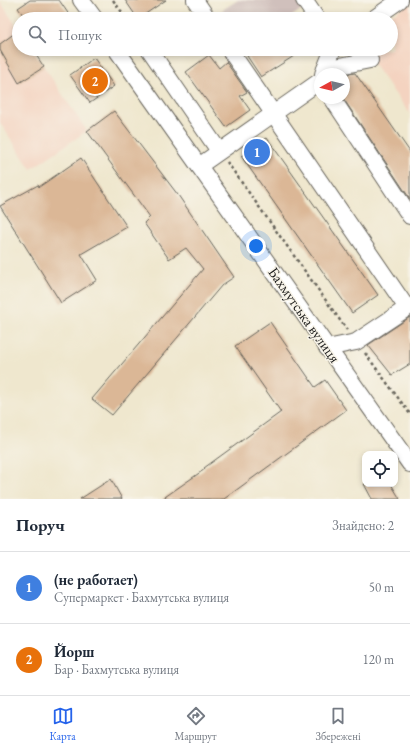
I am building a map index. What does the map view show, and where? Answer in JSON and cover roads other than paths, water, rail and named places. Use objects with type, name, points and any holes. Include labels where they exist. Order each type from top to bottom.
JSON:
[{"type":"street","points":[[81,0],[90,12]]},
{"type":"street","points":[[304,0],[312,12]]},
{"type":"street","points":[[383,12],[400,0]]},
{"type":"street","name":"Бахмутська вулиця","points":[[121,56],[410,464]]},
{"type":"street","points":[[127,65],[139,56]]},
{"type":"street","points":[[154,56],[219,151]]},
{"type":"street","points":[[234,56],[408,307],[356,342],[327,348]]},
{"type":"street","points":[[326,68],[330,56]]},
{"type":"street","points":[[345,68],[370,60]]},
{"type":"street","points":[[198,166],[273,114],[314,82]]},
{"type":"street","points":[[336,104],[410,216]]},
{"type":"place","name":"Йорш","points":[[95,81]]},
{"type":"place","name":"(не работает)","points":[[257,152]]}]
